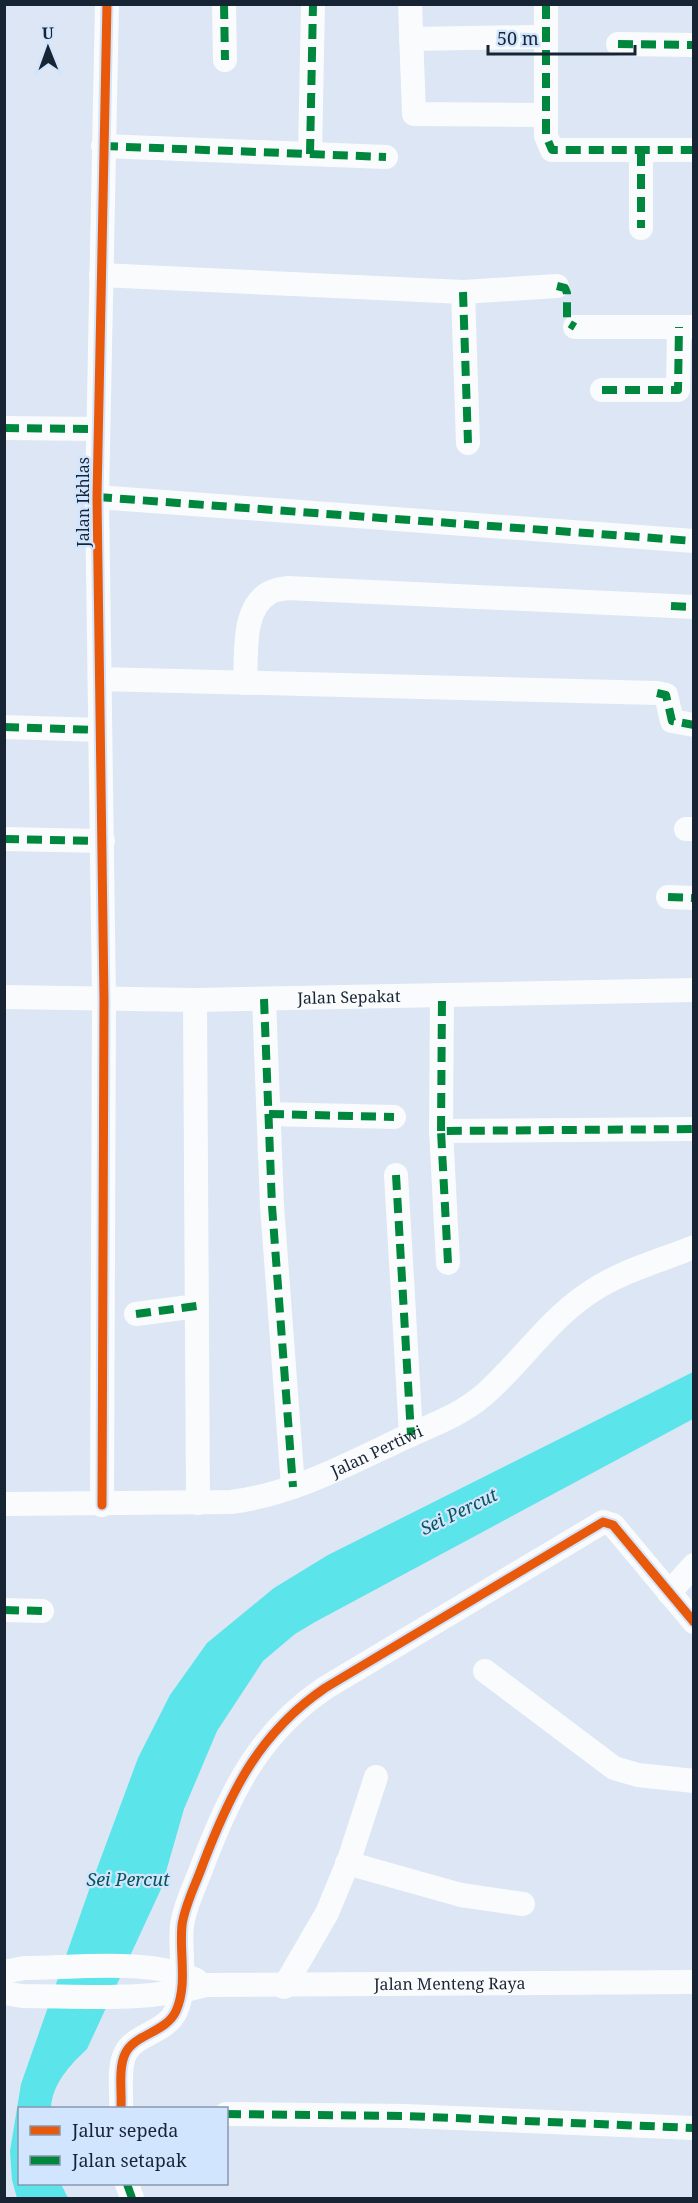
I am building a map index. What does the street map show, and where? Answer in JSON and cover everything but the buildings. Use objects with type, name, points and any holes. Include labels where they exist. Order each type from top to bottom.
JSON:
[{"type":"street","name":"Jalan Ikhlas","points":[[102,1505],[104,1000],[97,497],[107,4]]},
{"type":"street","points":[[224,4],[225,60]]},
{"type":"street","points":[[310,154],[313,4]]},
{"type":"street","points":[[410,4],[414,114],[536,115]]},
{"type":"street","points":[[546,4],[546,136],[552,150],[693,150]]},
{"type":"street","points":[[411,39],[532,37]]},
{"type":"street","points":[[618,44],[693,45]]},
{"type":"street","points":[[103,146],[386,157]]},
{"type":"street","points":[[641,151],[642,228]]},
{"type":"street","points":[[101,275],[462,292],[557,286]]},
{"type":"street","points":[[462,292],[468,443]]},
{"type":"street","points":[[575,327],[686,327],[678,390],[602,390]]},
{"type":"street","points":[[4,428],[98,429]]},
{"type":"street","points":[[97,497],[693,541]]},
{"type":"street","points":[[245,683],[249,621],[256,606],[269,592],[287,588],[693,607]]},
{"type":"street","points":[[100,679],[657,693],[666,695],[672,721],[693,725]]},
{"type":"street","points":[[4,727],[100,730]]},
{"type":"street","points":[[4,839],[103,842]]},
{"type":"street","points":[[668,897],[693,898]]},
{"type":"street","name":"Jalan Sepakat","points":[[4,997],[195,1000],[693,990]]},
{"type":"street","points":[[442,995],[441,1131],[448,1263]]},
{"type":"street","points":[[264,999],[273,1217],[293,1487]]},
{"type":"street","points":[[195,1000],[198,1503]]},
{"type":"street","points":[[269,1114],[394,1117]]},
{"type":"street","points":[[441,1131],[693,1130]]},
{"type":"street","points":[[396,1175],[411,1435]]},
{"type":"street","name":"Jalan Pertiwi","points":[[4,1504],[198,1503],[246,1500],[293,1487],[465,1410],[486,1394],[584,1296],[616,1277],[693,1247]]},
{"type":"street","points":[[136,1314],[197,1306]]},
{"type":"street","points":[[121,2107],[124,2055],[131,2046],[169,2022],[176,2011],[182,1983],[183,1917],[228,1803],[272,1732],[309,1699],[603,1522],[613,1526],[693,1622]]},
{"type":"street","points":[[669,1593],[693,1565]]},
{"type":"street","points":[[4,1610],[42,1611]]},
{"type":"street","points":[[485,1671],[614,1768],[638,1774],[693,1781]]},
{"type":"street","points":[[284,1987],[327,1913],[347,1863],[376,1777]]},
{"type":"street","points":[[347,1863],[461,1895],[523,1904]]},
{"type":"street","name":"Jalan Menteng Raya","points":[[14,1970],[154,1968],[182,1983],[284,1987],[693,1982]]},
{"type":"street","name":"Jalan Menteng Raya","points":[[13,1994],[154,1995],[182,1983]]},
{"type":"street","points":[[228,2114],[405,2116],[693,2128]]},
{"type":"water","name":"Sei Percut","points":[[693,1372],[693,1419],[315,1622],[295,1634],[263,1661],[217,1731],[184,1809],[161,1889],[87,2049],[68,2068],[58,2083],[51,2107],[18,2107],[18,2185],[62,2185],[68,2198],[17,2198],[12,2180],[10,2151],[21,2084],[138,1758],[170,1695],[207,1643],[274,1588],[328,1555]]},
{"type":"marked path","points":[[224,4],[225,60]]},
{"type":"marked path","points":[[310,154],[313,4]]},
{"type":"marked path","points":[[546,4],[546,136],[552,150],[694,150]]},
{"type":"marked path","points":[[618,44],[694,45]]},
{"type":"marked path","points":[[103,146],[386,157]]},
{"type":"marked path","points":[[641,151],[641,228]]},
{"type":"marked path","points":[[557,286],[565,288],[567,322],[575,327]]},
{"type":"marked path","points":[[463,292],[468,443]]},
{"type":"marked path","points":[[602,390],[678,390],[679,327]]},
{"type":"marked path","points":[[4,428],[98,429]]},
{"type":"marked path","points":[[97,497],[694,541]]},
{"type":"marked path","points":[[671,606],[694,607]]},
{"type":"marked path","points":[[657,693],[666,695],[672,721],[694,725]]},
{"type":"marked path","points":[[4,727],[100,730]]},
{"type":"marked path","points":[[4,839],[103,841]]},
{"type":"marked path","points":[[668,897],[694,898]]},
{"type":"marked path","points":[[441,1131],[442,995]]},
{"type":"marked path","points":[[264,999],[272,1206],[293,1487]]},
{"type":"marked path","points":[[269,1114],[394,1117]]},
{"type":"marked path","points":[[448,1263],[441,1131],[694,1129]]},
{"type":"marked path","points":[[396,1175],[411,1435]]},
{"type":"marked path","points":[[136,1314],[197,1306]]},
{"type":"marked path","points":[[4,1610],[42,1611]]},
{"type":"marked path","points":[[228,2114],[405,2116],[694,2128]]},
{"type":"marked path","points":[[127,2185],[132,2198]]},
{"type":"cycle path","points":[[102,1505],[104,1000],[97,497],[107,4]]},
{"type":"cycle path","points":[[121,2107],[121,2074],[125,2054],[135,2042],[165,2024],[176,2011],[180,2001],[183,1917],[225,1812],[237,1788],[265,1744],[302,1705],[325,1688],[603,1522],[613,1525],[694,1622]]}]
